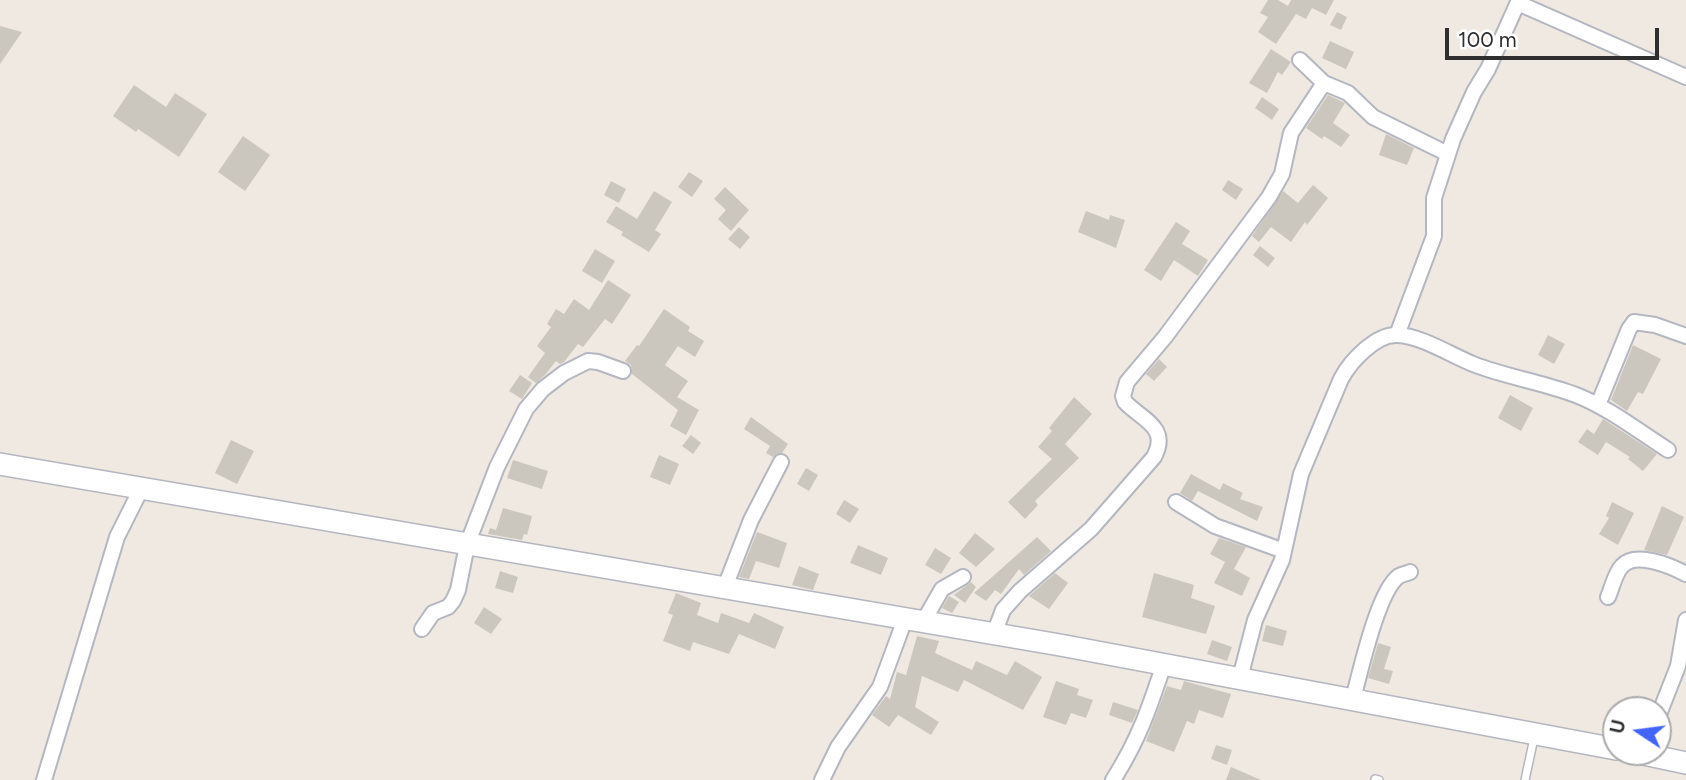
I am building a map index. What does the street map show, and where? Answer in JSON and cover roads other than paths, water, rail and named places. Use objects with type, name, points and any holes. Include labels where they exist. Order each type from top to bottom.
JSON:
[{"type":"main road","points":[[0,464],[994,634],[1602,746]]},
{"type":"street","points":[[1397,335],[1434,236],[1434,198],[1448,153],[1518,1],[1686,77]]},
{"type":"street","points":[[1300,60],[1324,83],[1348,93],[1373,117],[1448,153]]},
{"type":"street","points":[[994,634],[1003,610],[1020,591],[1091,529],[1154,457],[1159,437],[1156,429],[1125,402],[1123,396],[1127,382],[1165,337],[1255,216],[1282,174],[1291,133],[1324,83]]},
{"type":"street","points":[[1598,405],[1634,322],[1655,325],[1686,336]]},
{"type":"street","points":[[1240,678],[1255,620],[1284,551],[1301,474],[1345,372],[1360,352],[1388,337],[1397,335],[1483,368],[1545,384],[1598,405],[1668,450]]},
{"type":"street","points":[[422,629],[433,613],[448,607],[453,601],[458,590],[467,545],[509,439],[526,409],[543,389],[564,373],[589,361],[623,370]]},
{"type":"street","points":[[725,587],[751,520],[781,462]]},
{"type":"street","points":[[44,780],[117,537],[142,487]]},
{"type":"street","points":[[1176,502],[1215,526],[1284,551]]},
{"type":"street","points":[[1608,597],[1620,567],[1629,560],[1659,562],[1686,574]]},
{"type":"street","points":[[1353,699],[1379,608],[1389,588],[1399,576],[1410,572]]},
{"type":"street","points":[[822,780],[838,747],[880,687],[914,620],[943,589],[963,577]]},
{"type":"street","points":[[1666,696],[1678,666],[1686,620]]},
{"type":"street","points":[[1113,780],[1143,729],[1164,664]]},
{"type":"lane","points":[[1525,780],[1535,734]]}]
